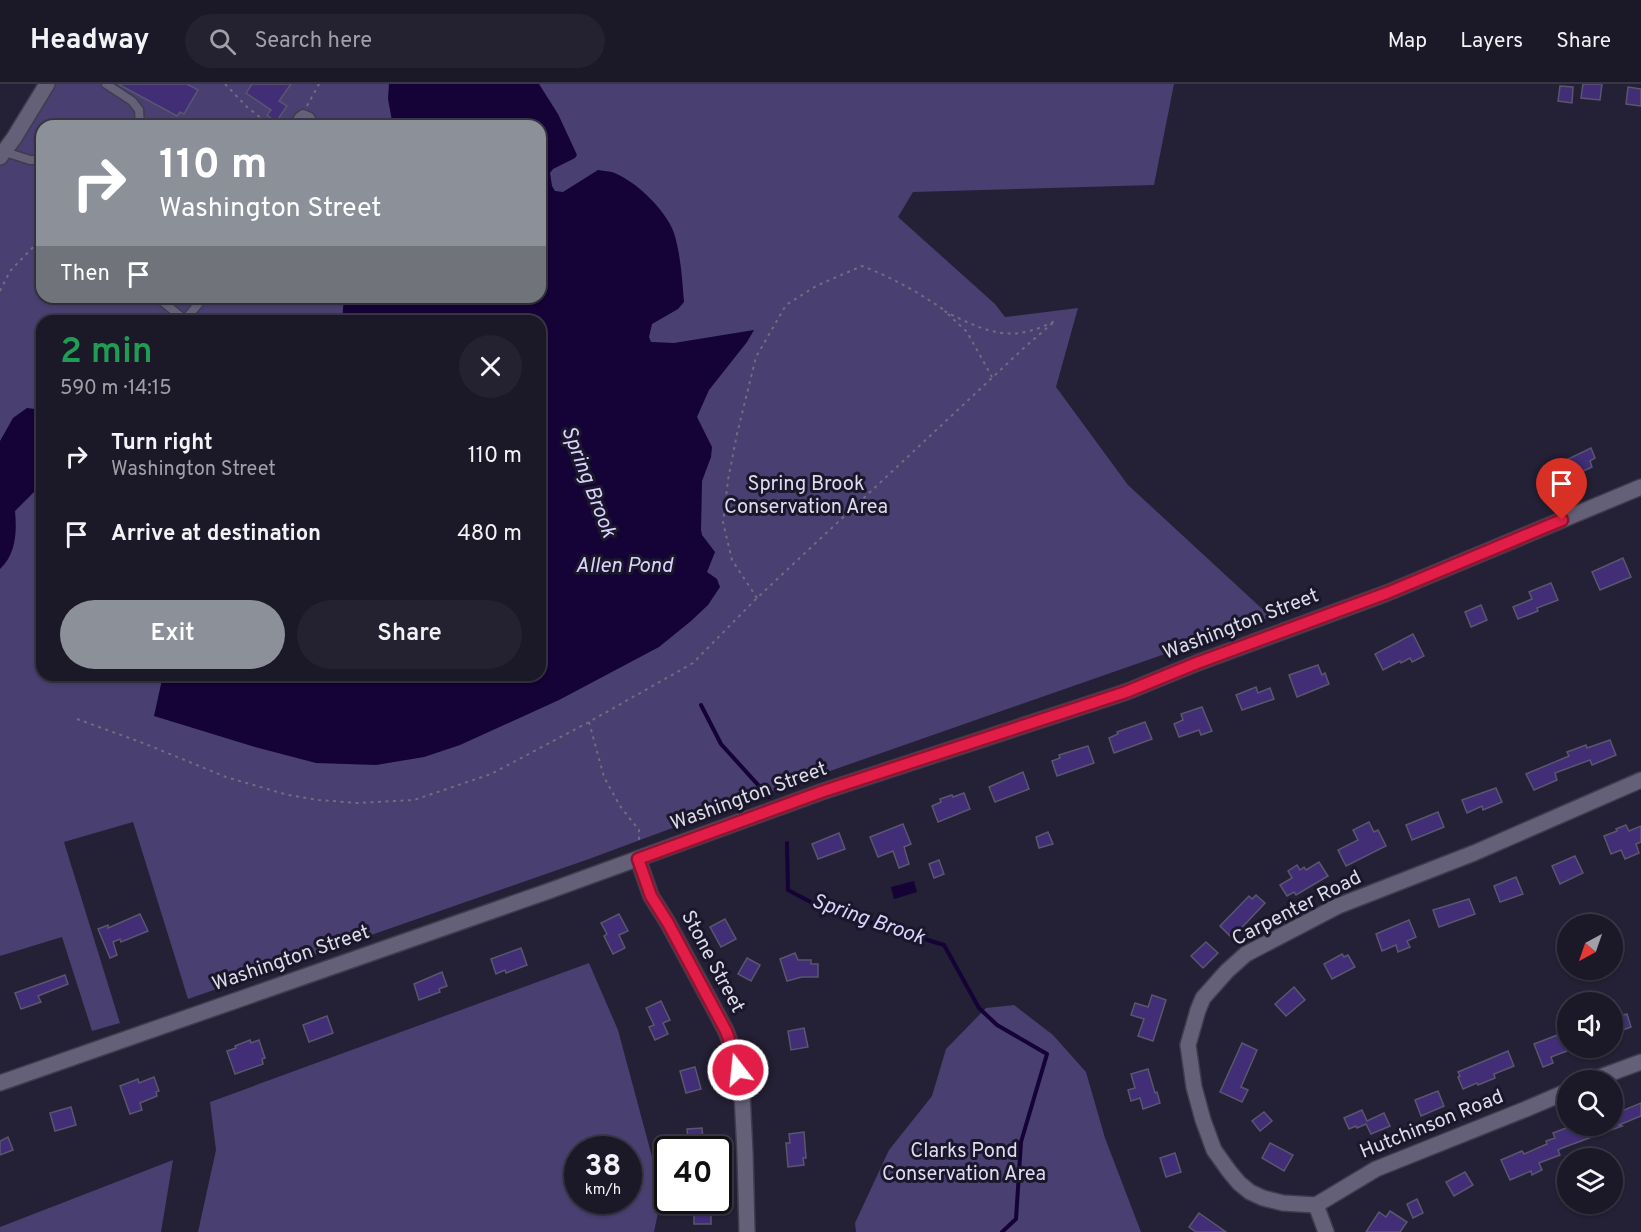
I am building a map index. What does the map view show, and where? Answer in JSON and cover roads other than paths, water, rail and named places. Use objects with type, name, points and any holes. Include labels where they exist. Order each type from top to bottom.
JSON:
[{"type":"main road","points":[[3,154],[47,84]]},
{"type":"main road","name":"Washington Street","points":[[0,1083],[638,859],[821,792],[1126,692],[1397,588],[1641,487]]},
{"type":"main road","name":"Carpenter Road","points":[[1316,1205],[1283,1203],[1250,1192],[1239,1183],[1214,1150],[1203,1120],[1189,1062],[1188,1045],[1203,998],[1246,954],[1338,906],[1474,854],[1641,780]]},
{"type":"main road","name":"Stone Street","points":[[638,859],[651,896],[726,1031],[733,1050],[742,1093],[747,1232]]},
{"type":"main road","points":[[1619,1070],[1641,1062]]},
{"type":"main road","name":"Hutchinson Road","points":[[1316,1205],[1376,1169],[1557,1096]]},
{"type":"main road","points":[[1316,1205],[1326,1232]]},
{"type":"lane","points":[[106,84],[132,101],[139,111],[140,120]]},
{"type":"lane","points":[[298,120],[303,114],[312,120]]},
{"type":"lane","points":[[3,154],[36,160]]},
{"type":"lane","points":[[164,303],[179,315]]},
{"type":"lane","points":[[189,315],[199,303]]},
{"type":"water","name":"Allen Pond","points":[[389,84],[539,84],[558,114],[577,155],[550,173],[555,191],[563,192],[598,170],[612,172],[649,197],[664,215],[674,233],[680,259],[684,302],[678,309],[652,324],[649,337],[651,342],[674,343],[754,330],[709,390],[697,417],[712,447],[711,457],[702,481],[701,530],[702,535],[715,552],[707,572],[717,579],[720,587],[708,605],[659,647],[559,700],[460,745],[424,757],[376,765],[316,763],[154,716],[162,681],[546,681],[546,315],[342,315],[344,303],[546,303],[546,120],[392,120],[388,99]]},
{"type":"water","points":[[27,408],[36,409],[36,490],[15,511],[16,527],[12,550],[0,569],[0,441],[13,418]]},
{"type":"water","points":[[914,881],[917,892],[894,899],[891,887]]},
{"type":"waterway","name":"Spring Brook","points":[[701,705],[721,744],[769,797]]},
{"type":"waterway","name":"Spring Brook","points":[[787,843],[788,890],[820,907],[944,945],[979,1008],[997,1025],[1047,1054],[1021,1142],[1016,1219],[1002,1232]]},
{"type":"park label","name":"Spring Brook Conservation Area","points":[[806,496]]},
{"type":"park label","name":"Clarks Pond Conservation Area","points":[[964,1164]]}]
